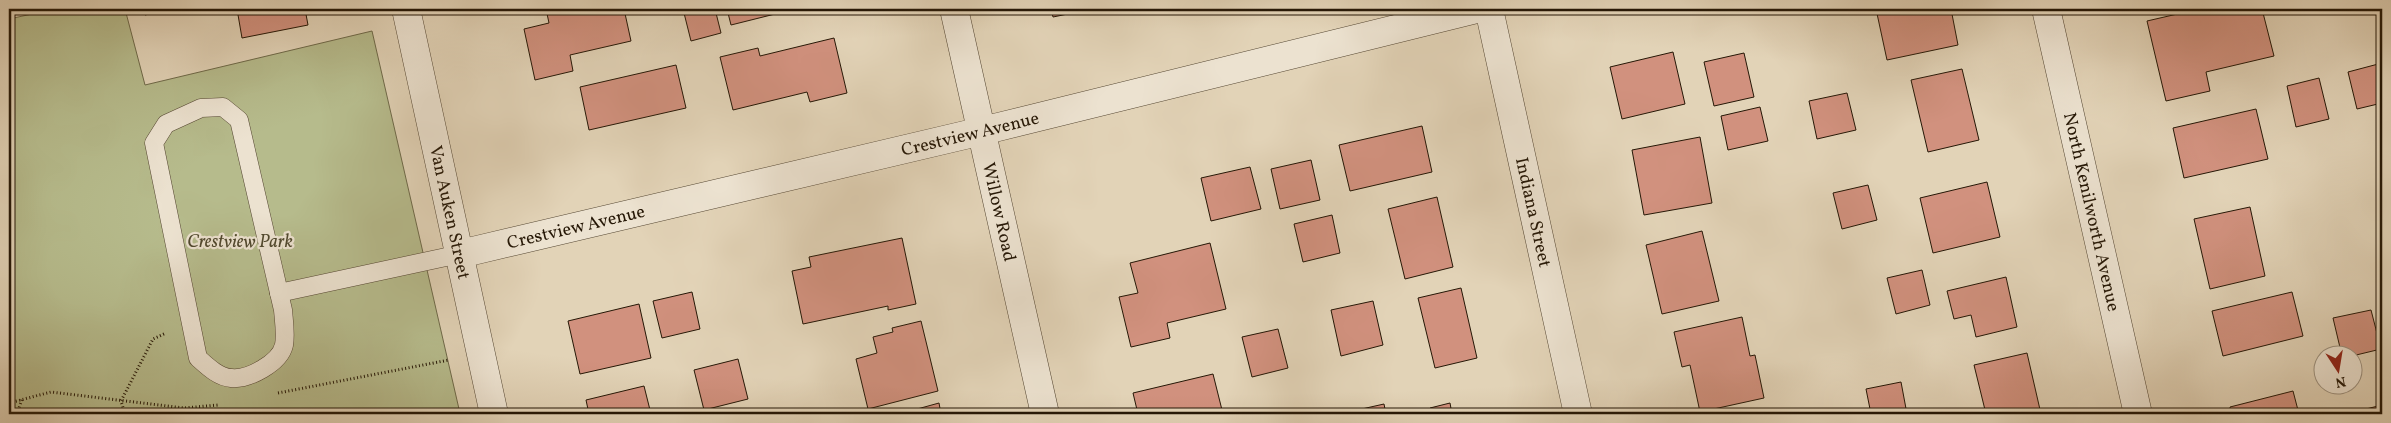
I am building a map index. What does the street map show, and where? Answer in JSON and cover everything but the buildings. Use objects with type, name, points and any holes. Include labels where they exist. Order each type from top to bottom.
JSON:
[{"type":"street","name":"Van Auken Street","points":[[406,9],[494,414]]},
{"type":"street","name":"Willow Road","points":[[954,9],[1044,414]]},
{"type":"street","name":"Crestview Avenue","points":[[460,254],[982,131],[1477,9]]},
{"type":"street","name":"Indiana Street","points":[[1489,9],[1578,414]]},
{"type":"street","name":"North Kenilworth Avenue","points":[[2046,9],[2138,414]]},
{"type":"lane","points":[[223,107],[239,120],[279,293],[285,329],[284,347],[272,363],[263,370],[231,378],[212,371],[198,358],[154,143],[166,124],[201,108],[223,107]]},
{"type":"lane","points":[[279,293],[460,254]]},
{"type":"path","points":[[125,414],[121,401],[153,339],[166,333],[191,328]]},
{"type":"path","points":[[17,414],[22,398]]},
{"type":"green space","name":"Crestview Park","points":[[55,9],[125,9],[145,85],[372,31],[459,409],[435,414],[9,414],[9,19]]}]
